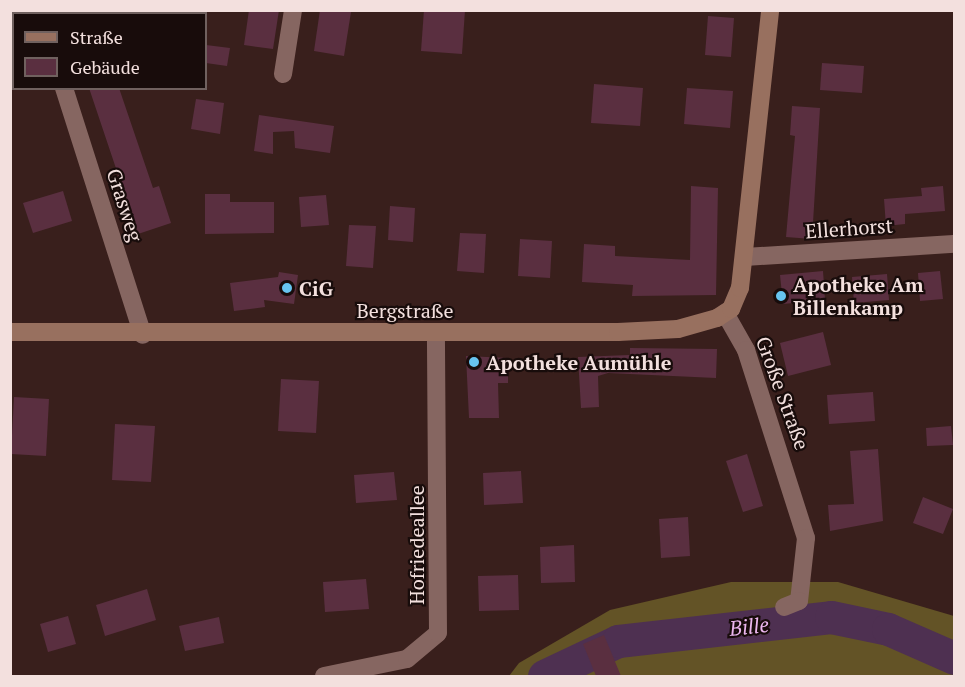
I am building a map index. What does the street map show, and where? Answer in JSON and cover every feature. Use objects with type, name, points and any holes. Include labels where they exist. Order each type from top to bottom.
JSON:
[{"type":"street","points":[[283,74],[293,10]]},
{"type":"street","points":[[725,313],[740,288],[745,257],[770,10]]},
{"type":"street","name":"Grasweg","points":[[65,90],[143,335]]},
{"type":"street","name":"Ellerhorst","points":[[745,257],[954,244]]},
{"type":"street","name":"Bergstraße","points":[[10,332],[143,335],[678,329],[725,313]]},
{"type":"street","name":"Große Straße","points":[[725,313],[746,350],[807,538],[802,593],[799,601],[784,607]]},
{"type":"street","name":"Hofriedeallee","points":[[324,676],[407,659],[438,633],[436,332]]},
{"type":"shaded area","points":[[731,582],[838,582],[954,616],[954,676],[509,676],[519,663],[610,610]]},
{"type":"building","points":[[249,10],[279,10],[273,49],[244,45]]},
{"type":"building","points":[[320,10],[351,12],[344,56],[314,51]]},
{"type":"building","points":[[424,10],[465,10],[462,54],[421,51]]},
{"type":"building","points":[[708,16],[734,18],[731,57],[705,55]]},
{"type":"building","points":[[207,45],[230,48],[227,66],[207,63]]},
{"type":"building","points":[[822,63],[864,66],[862,93],[820,90]]},
{"type":"building","points":[[594,84],[643,88],[640,126],[591,123]]},
{"type":"building","points":[[687,88],[733,91],[730,128],[684,124]]},
{"type":"building","points":[[90,90],[120,90],[153,188],[159,186],[171,223],[138,234]]},
{"type":"building","points":[[196,99],[224,103],[220,134],[191,129]]},
{"type":"building","points":[[792,106],[820,108],[812,239],[786,237],[795,136],[790,135]]},
{"type":"building","points":[[259,115],[334,126],[330,153],[295,148],[294,131],[273,132],[273,154],[254,151]]},
{"type":"building","points":[[691,186],[718,188],[716,295],[632,296],[633,285],[582,282],[584,244],[615,246],[615,256],[690,260]]},
{"type":"building","points":[[943,186],[945,211],[905,214],[905,224],[886,226],[884,199],[922,196],[921,188]]},
{"type":"building","points":[[63,191],[72,221],[33,233],[23,203]]},
{"type":"building","points":[[205,194],[230,194],[230,202],[274,202],[274,233],[205,234]]},
{"type":"building","points":[[326,195],[329,225],[301,227],[299,197]]},
{"type":"building","points":[[390,206],[415,208],[413,242],[388,240]]},
{"type":"building","points":[[349,225],[376,226],[373,268],[346,266]]},
{"type":"building","points":[[460,233],[486,234],[484,273],[457,271]]},
{"type":"building","points":[[520,239],[552,241],[550,278],[518,276]]},
{"type":"building","points":[[823,271],[825,300],[783,304],[780,275]]},
{"type":"building","points":[[940,271],[943,299],[920,301],[918,273]]},
{"type":"building","points":[[279,272],[298,275],[294,304],[264,300],[265,307],[234,311],[230,283],[278,277]]},
{"type":"building","points":[[887,274],[889,300],[854,303],[852,277]]},
{"type":"building","points":[[823,332],[831,365],[788,376],[780,343]]},
{"type":"building","points":[[630,348],[717,349],[716,378],[608,373],[598,376],[599,407],[581,408],[578,357],[630,355]]},
{"type":"building","points":[[466,356],[508,358],[508,383],[498,383],[499,418],[469,418]]},
{"type":"building","points":[[281,379],[319,381],[316,433],[278,431]]},
{"type":"building","points":[[873,392],[875,421],[829,424],[827,395]]},
{"type":"building","points":[[14,397],[49,399],[46,456],[11,454]]},
{"type":"building","points":[[115,424],[155,426],[151,482],[112,480]]},
{"type":"building","points":[[951,426],[953,445],[927,446],[926,428]]},
{"type":"building","points":[[878,449],[883,521],[830,531],[828,505],[854,504],[850,451]]},
{"type":"building","points":[[747,454],[763,506],[743,512],[726,461]]},
{"type":"building","points":[[521,471],[523,503],[484,505],[483,473]]},
{"type":"building","points":[[394,472],[397,500],[356,503],[354,475]]},
{"type":"building","points":[[923,497],[953,509],[943,534],[913,523]]},
{"type":"building","points":[[688,517],[690,556],[661,558],[659,519]]},
{"type":"building","points":[[574,545],[575,582],[541,583],[540,547]]},
{"type":"building","points":[[518,575],[519,610],[479,611],[478,576]]},
{"type":"building","points":[[366,579],[369,609],[325,612],[323,582]]},
{"type":"building","points":[[147,589],[156,620],[105,636],[96,605]]},
{"type":"building","points":[[68,616],[76,644],[48,652],[40,624]]},
{"type":"building","points":[[219,617],[224,643],[185,651],[179,626]]},
{"type":"building","points":[[604,635],[621,676],[596,676],[583,644]]},
{"type":"waterway","name":"Bille","points":[[544,676],[618,641],[831,617],[888,629],[954,658]]},
{"type":"place","name":"CiG","points":[[287,288]]},
{"type":"place","name":"Apotheke Am Billenkamp","points":[[781,296]]},
{"type":"place","name":"Apotheke Aumühle","points":[[474,362]]}]
